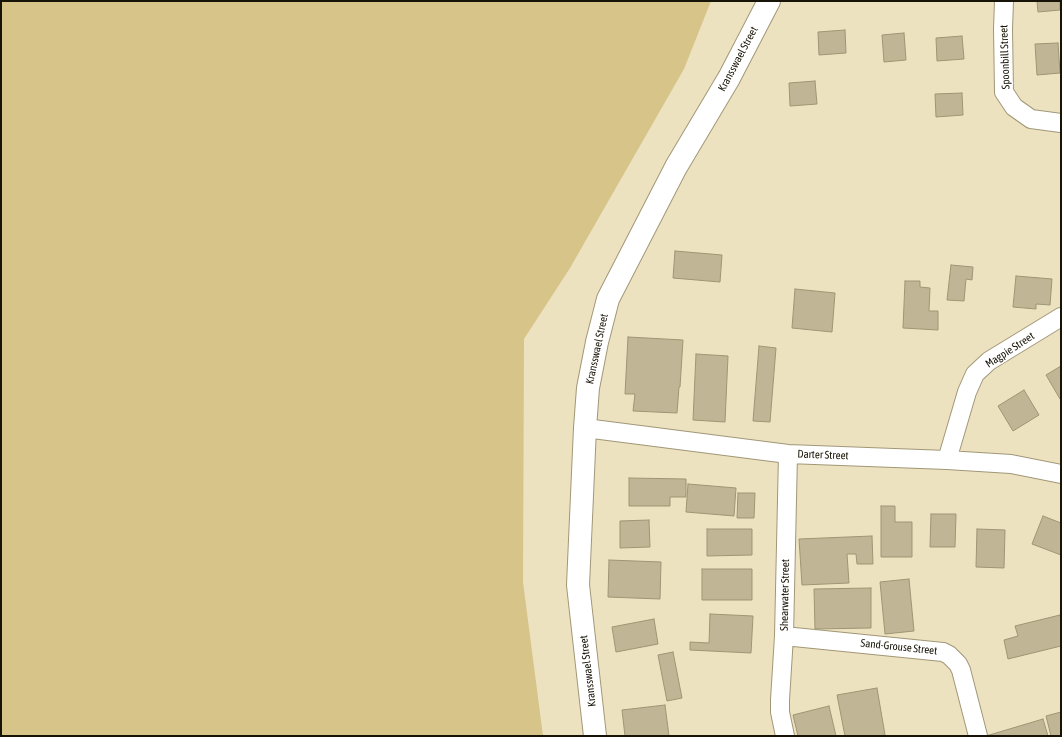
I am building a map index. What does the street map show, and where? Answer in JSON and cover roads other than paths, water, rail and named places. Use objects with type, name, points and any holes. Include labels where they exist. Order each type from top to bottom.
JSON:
[{"type":"street","name":"Kransswael Street","points":[[595,736],[578,585],[588,388],[597,342],[608,299],[676,167],[729,78],[769,1]]},
{"type":"street","name":"Spoonbill Street","points":[[1004,1],[1004,92],[1014,107],[1031,119],[1061,123]]},
{"type":"street","name":"Magpie Street","points":[[947,460],[967,392],[975,374],[989,361],[1061,317]]},
{"type":"street","name":"Darter Street","points":[[585,428],[788,454],[1011,464],[1061,474]]},
{"type":"street","name":"Shearwater Street","points":[[785,736],[780,712],[784,636],[788,454]]},
{"type":"street","name":"Sand-Grouse Street","points":[[784,636],[943,652],[949,655],[958,664],[961,670],[978,736]]}]
